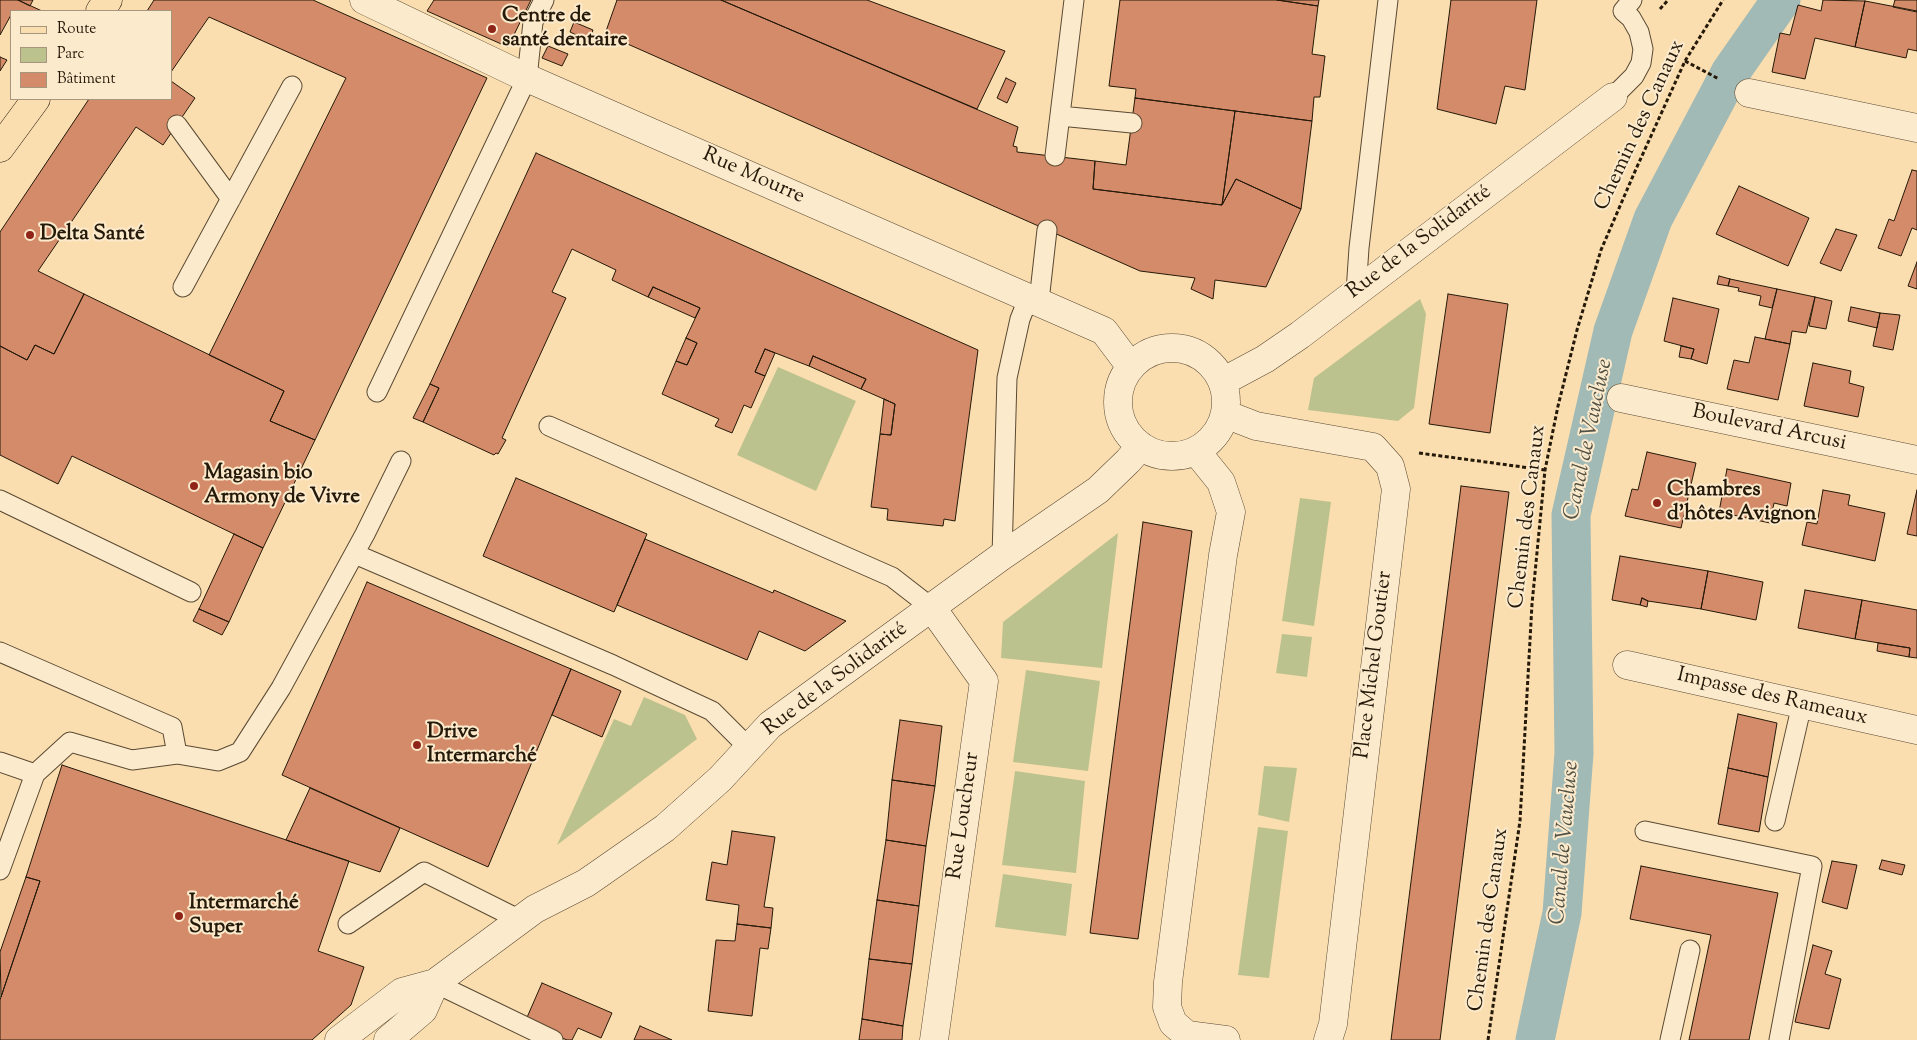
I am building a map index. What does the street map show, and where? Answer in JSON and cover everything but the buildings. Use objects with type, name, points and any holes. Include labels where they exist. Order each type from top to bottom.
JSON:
[{"type":"main road","points":[[0,148],[35,100]]},
{"type":"street","name":"Rue Mourre","points":[[364,0],[527,78],[1104,331],[1131,367]]},
{"type":"street","points":[[1749,93],[1917,128]]},
{"type":"street","name":"Rue de la Solidarité","points":[[1222,382],[1265,359],[1300,335],[1613,97]]},
{"type":"street","points":[[1173,348],[1189,350],[1215,368],[1222,382],[1226,398],[1226,414],[1220,429],[1210,442],[1196,451],[1182,456],[1154,453],[1141,446],[1128,434],[1120,417],[1118,400],[1122,382],[1131,367],[1144,356],[1158,350],[1173,348]]},
{"type":"street","name":"Boulevard Arcusi","points":[[1621,398],[1917,460]]},
{"type":"street","points":[[1226,414],[1256,426],[1373,447]]},
{"type":"street","name":"Rue de la Solidarité","points":[[339,1040],[402,992],[435,983],[527,915],[586,883],[665,828],[720,779],[770,725],[1002,556],[1098,490],[1128,462],[1141,446]]},
{"type":"street","name":"Place Michel Goutier","points":[[1328,1040],[1333,1024],[1396,489],[1390,466],[1373,447]]},
{"type":"street","points":[[1196,451],[1221,482],[1231,512],[1223,555],[1168,982],[1167,1007],[1173,1023],[1187,1034],[1226,1040]]},
{"type":"street","name":"Rue Loucheur","points":[[932,608],[984,681],[934,1040]]},
{"type":"street","name":"Impasse des Rameaux","points":[[1627,665],[1917,730]]},
{"type":"street","name":"Rue de la Solidarité","points":[[388,1040],[423,1010],[435,983]]},
{"type":"lane","points":[[378,392],[527,78],[533,22],[544,0]]},
{"type":"lane","points":[[1055,156],[1074,0]]},
{"type":"lane","points":[[1356,292],[1359,248],[1388,0]]},
{"type":"lane","points":[[1613,97],[1634,76],[1641,63],[1643,48],[1639,32],[1631,18],[1623,11],[1632,0]]},
{"type":"lane","points":[[183,287],[292,86]]},
{"type":"lane","points":[[1060,116],[1132,123]]},
{"type":"lane","points":[[177,125],[231,199]]},
{"type":"lane","points":[[1002,556],[1007,378],[1020,319],[1034,300],[1047,230]]},
{"type":"lane","points":[[549,426],[892,578],[932,608]]},
{"type":"lane","points":[[0,870],[35,774],[70,742],[132,760],[177,754],[218,761],[240,752],[282,688],[354,554],[401,461]]},
{"type":"lane","points":[[0,500],[191,592]]},
{"type":"lane","points":[[354,554],[613,665],[712,711],[750,748]]},
{"type":"lane","points":[[0,652],[172,727],[177,754]]},
{"type":"lane","points":[[1775,821],[1802,704]]},
{"type":"lane","points":[[0,762],[35,774]]},
{"type":"lane","points":[[1645,831],[1812,866],[1779,1040]]},
{"type":"lane","points":[[348,924],[424,872],[527,915]]},
{"type":"lane","points":[[1670,1040],[1690,950]]},
{"type":"lane","points":[[435,983],[553,1040]]},
{"type":"path","name":"Chemin des Canaux","points":[[1488,1040],[1520,821],[1532,604],[1545,470],[1558,406],[1577,330],[1601,250],[1685,61],[1723,0]]},
{"type":"path","points":[[1685,61],[1710,74]]},
{"type":"path","points":[[1373,447],[1545,470]]},
{"type":"green space","points":[[1420,299],[1426,314],[1414,408],[1398,421],[1308,410],[1314,378]]},
{"type":"green space","points":[[778,367],[856,401],[816,491],[737,455]]},
{"type":"green space","points":[[1300,498],[1331,502],[1314,626],[1282,621]]},
{"type":"green space","points":[[1118,533],[1102,668],[1001,658],[1003,622]]},
{"type":"green space","points":[[1282,634],[1312,637],[1307,677],[1276,673]]},
{"type":"green space","points":[[1026,670],[1100,681],[1088,771],[1013,762]]},
{"type":"green space","points":[[644,697],[685,715],[697,739],[557,845],[614,719],[631,726]]},
{"type":"green space","points":[[1264,766],[1297,768],[1289,822],[1258,815]]},
{"type":"green space","points":[[1015,771],[1085,781],[1076,873],[1002,865]]},
{"type":"green space","points":[[1258,827],[1288,831],[1269,978],[1238,975]]},
{"type":"green space","points":[[1003,874],[1072,884],[1066,936],[995,927]]},
{"type":"waterway","name":"Canal de Vaucluse","points":[[1535,1040],[1562,913],[1574,753],[1571,515],[1613,331],[1653,219],[1730,73],[1781,0]]},
{"type":"place","name":"Centre de santé dentaire","points":[[492,29]]},
{"type":"place","name":"Delta Santé","points":[[30,235]]},
{"type":"place","name":"Magasin bio Armony de Vivre","points":[[194,486]]},
{"type":"place","name":"Chambres d'hôtes Avignon","points":[[1657,503]]},
{"type":"place","name":"Drive Intermarché","points":[[417,745]]},
{"type":"place","name":"Intermarché Super","points":[[179,916]]}]
